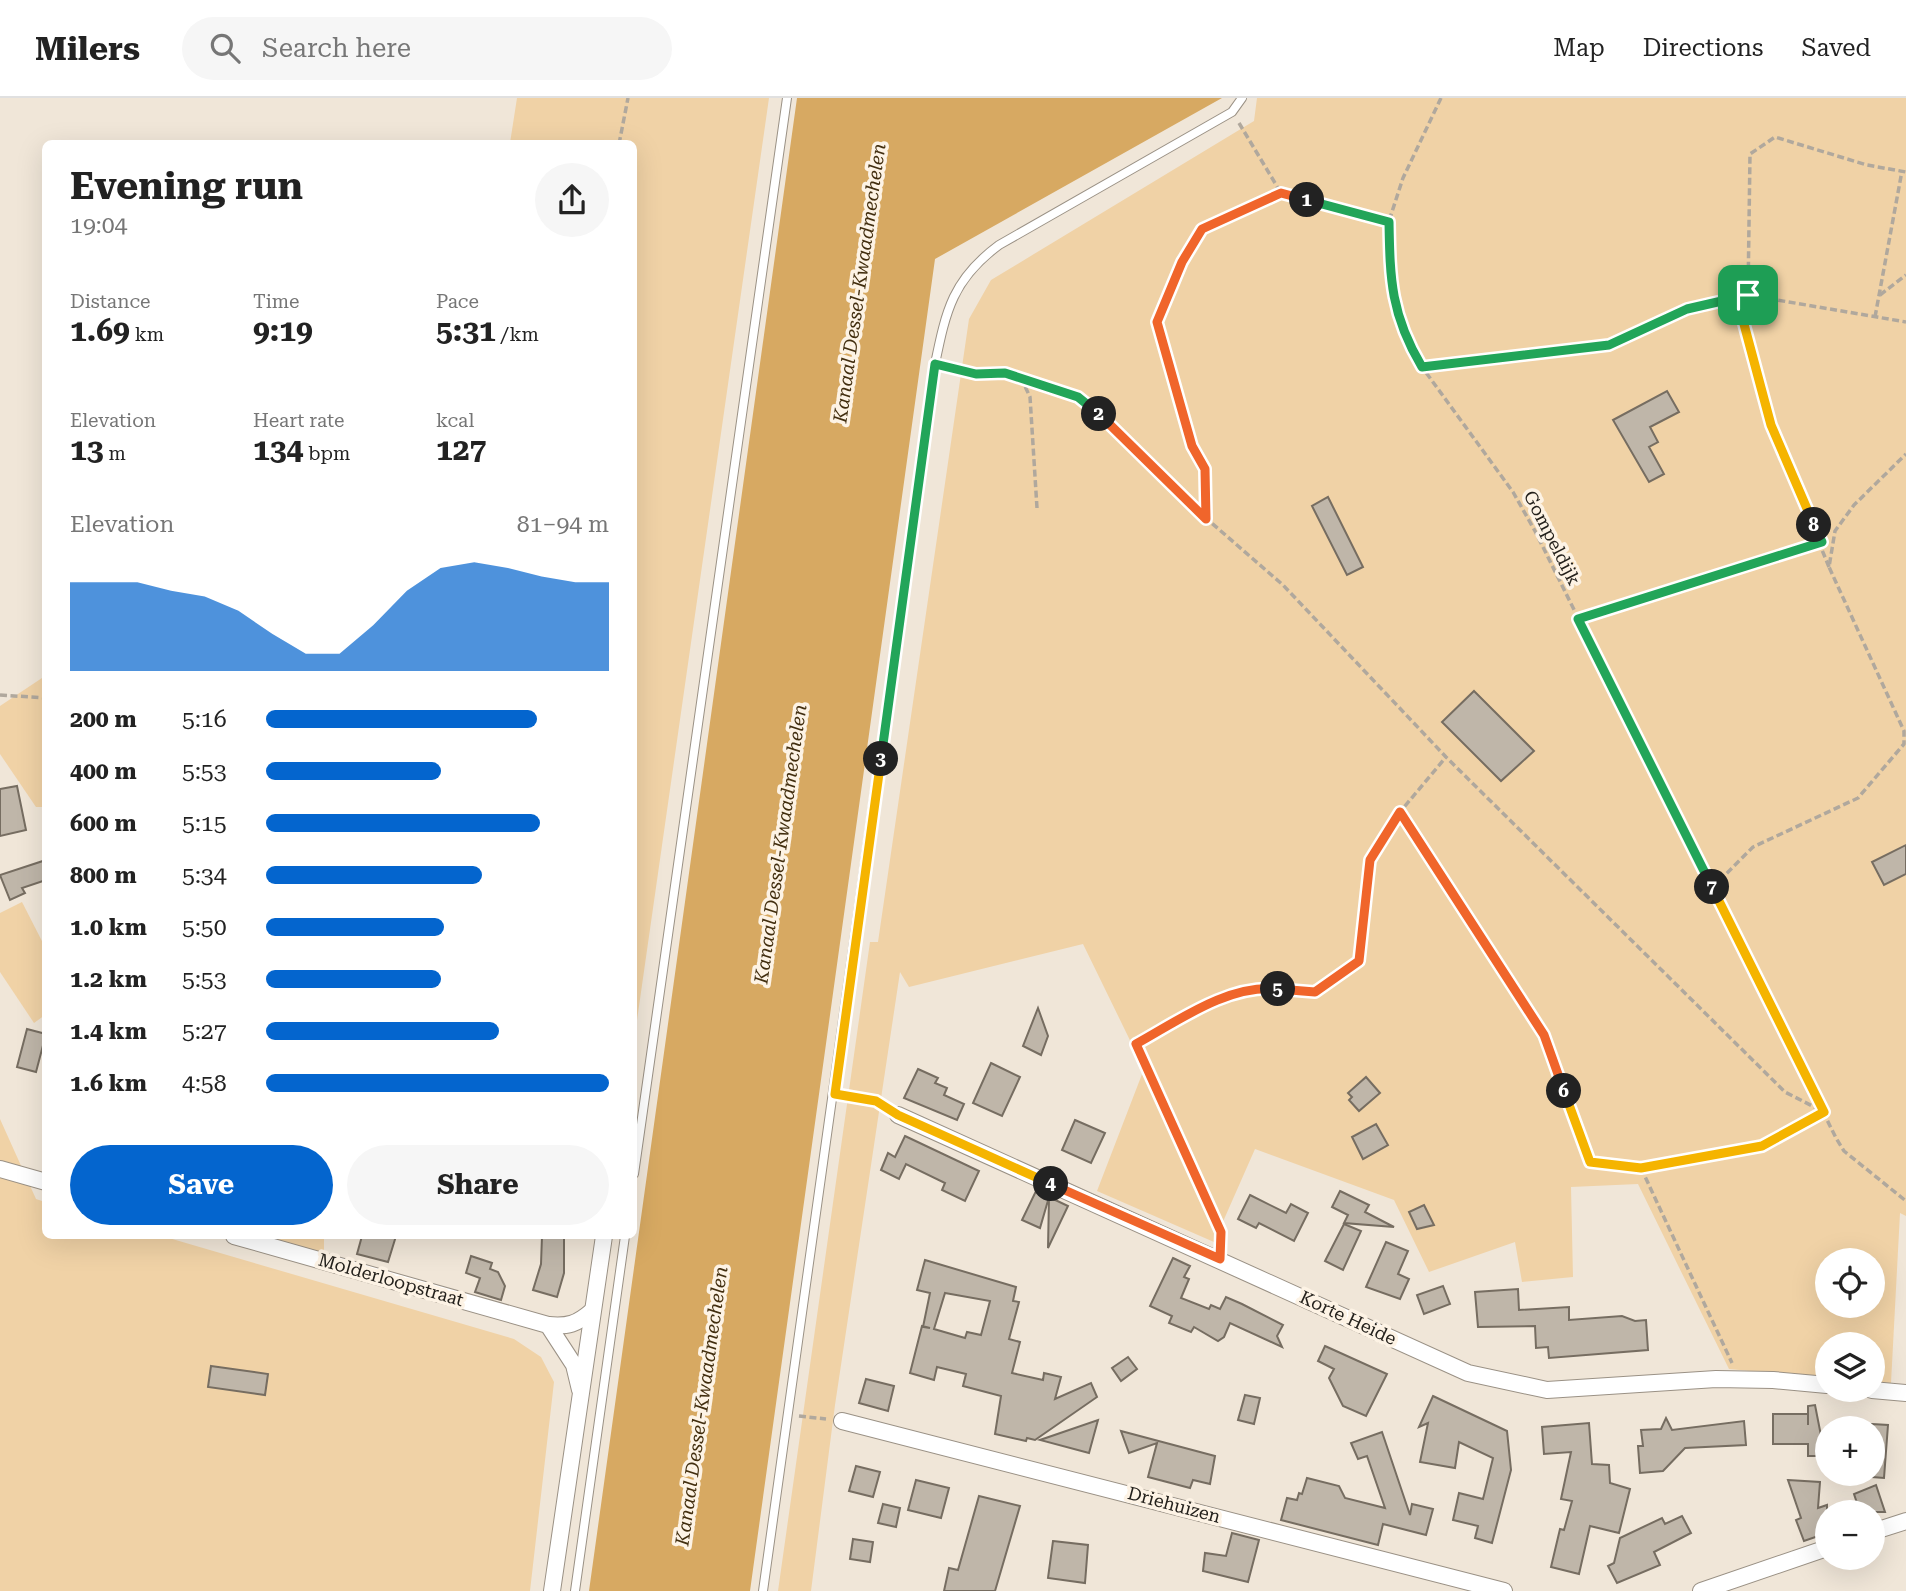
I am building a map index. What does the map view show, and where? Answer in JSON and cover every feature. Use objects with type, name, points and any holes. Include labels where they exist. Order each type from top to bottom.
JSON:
[{"type":"street","name":"Korte Heide","points":[[898,1115],[1468,1373],[1547,1391],[1739,1379],[1815,1384]]},
{"type":"street","points":[[0,1169],[42,1181]]},
{"type":"street","name":"Molderloopstraat","points":[[245,1239],[548,1325],[566,1327],[578,1323],[593,1311]]},
{"type":"street","points":[[552,1591],[580,1390],[587,1369],[604,1239]]},
{"type":"street","points":[[548,1325],[574,1365],[580,1390]]},
{"type":"street","points":[[1885,1391],[1906,1393]]},
{"type":"street","name":"Driehuizen","points":[[842,1421],[1504,1591]]},
{"type":"street","points":[[1885,1528],[1906,1521]]},
{"type":"street","points":[[1701,1591],[1815,1552]]},
{"type":"lane","points":[[637,1153],[787,98]]},
{"type":"lane","points":[[763,1591],[835,1094],[935,364],[950,301],[958,284],[979,260],[1232,112],[1242,98]]},
{"type":"lane","points":[[575,1591],[625,1239]]},
{"type":"path","points":[[620,140],[628,98]]},
{"type":"path","name":"Gompeldijk","points":[[1441,98],[1403,178],[1389,222],[1390,287],[1405,339],[1422,367],[1513,492],[1844,1151],[1906,1201]]},
{"type":"path","points":[[1232,112],[1281,193]]},
{"type":"path","points":[[1875,317],[1904,172],[1867,165],[1775,137],[1750,153],[1748,295],[1741,313],[1771,425],[1822,542],[1829,567],[1904,731],[1906,749]]},
{"type":"path","points":[[1206,519],[1205,469],[1192,446],[1157,322],[1182,262],[1202,229],[1281,193],[1389,222]]},
{"type":"path","points":[[1879,296],[1906,275]]},
{"type":"path","points":[[1422,367],[1609,345],[1687,309],[1748,295],[1906,323]]},
{"type":"path","points":[[935,364],[976,374],[1005,373],[1078,397],[1090,405],[1206,519],[1283,585],[1446,757],[1785,1092],[1824,1112]]},
{"type":"path","points":[[1022,380],[1030,397],[1037,508]]},
{"type":"path","points":[[1829,567],[1835,531],[1854,505],[1906,454]]},
{"type":"path","points":[[1578,619],[1822,542]]},
{"type":"path","points":[[0,695],[42,698]]},
{"type":"path","points":[[1712,888],[1753,847],[1858,799],[1905,741]]},
{"type":"path","points":[[1220,1259],[1221,1232],[1136,1044],[1219,999],[1267,988],[1315,992],[1359,961],[1370,860],[1400,812],[1446,757]]},
{"type":"path","points":[[1400,812],[1544,1035],[1590,1162],[1641,1168],[1762,1146],[1824,1112]]},
{"type":"path","points":[[835,1094],[876,1101],[898,1115]]},
{"type":"path","points":[[1641,1168],[1739,1379]]},
{"type":"path","points":[[788,1414],[842,1421]]},
{"type":"shaded area","points":[[517,98],[769,98],[637,1020],[637,140],[510,140]]},
{"type":"shaded area","points":[[1257,98],[1906,98],[1906,1216],[1900,1213],[1891,1383],[1885,1383],[1885,1332],[1815,1332],[1815,1377],[1729,1369],[1638,1184],[1571,1187],[1573,1277],[1522,1282],[1515,1242],[1429,1272],[1394,1200],[1255,1149],[1214,1242],[1097,1191],[1144,1069],[1083,944],[909,987],[900,972],[835,1405],[811,1591],[778,1591],[870,942],[878,942],[969,319],[991,280],[1254,121]]},
{"type":"shaded area","points":[[42,678],[42,807],[36,807],[0,754],[0,706]]},
{"type":"shaded area","points":[[22,902],[42,941],[42,1017],[34,1023],[0,972],[0,913]]},
{"type":"shaded area","points":[[0,1119],[36,1199],[42,1201],[42,1239],[172,1239],[514,1339],[541,1357],[554,1382],[530,1591],[0,1591]]},
{"type":"shaded area","points":[[261,1239],[324,1239],[324,1256]]},
{"type":"water","name":"Kanaal Dessel-Kwaadmechelen","points":[[797,98],[1222,98],[935,259],[750,1591],[589,1591]]},
{"type":"building","points":[[1667,391],[1679,412],[1650,427],[1658,442],[1649,447],[1664,474],[1649,482],[1613,420]]},
{"type":"building","points":[[1328,497],[1363,567],[1347,575],[1312,506]]},
{"type":"building","points":[[1474,691],[1534,751],[1501,781],[1442,722]]},
{"type":"building","points":[[17,786],[26,830],[0,836],[0,789]]},
{"type":"building","points":[[1906,845],[1906,874],[1884,885],[1872,862]]},
{"type":"building","points":[[42,861],[42,881],[22,888],[25,893],[10,900],[0,875]]},
{"type":"building","points":[[1038,1008],[1048,1036],[1041,1055],[1023,1046]]},
{"type":"building","points":[[27,1029],[42,1033],[42,1049],[36,1072],[17,1067]]},
{"type":"building","points":[[991,1063],[1020,1077],[1002,1116],[973,1103]]},
{"type":"building","points":[[918,1069],[938,1078],[935,1083],[947,1088],[944,1095],[964,1104],[957,1120],[904,1098]]},
{"type":"building","points":[[1366,1077],[1380,1093],[1359,1111],[1349,1100],[1352,1097],[1348,1093]]},
{"type":"building","points":[[1075,1120],[1105,1133],[1091,1163],[1062,1150]]},
{"type":"building","points":[[1376,1124],[1388,1145],[1363,1159],[1352,1137]]},
{"type":"building","points":[[905,1136],[979,1171],[965,1201],[942,1190],[945,1183],[906,1164],[899,1179],[881,1170],[888,1153],[895,1157]]},
{"type":"building","points":[[1036,1191],[1049,1197],[1040,1228],[1022,1220]]},
{"type":"building","points":[[1340,1191],[1369,1205],[1365,1212],[1394,1227],[1344,1223],[1348,1215],[1332,1207]]},
{"type":"building","points":[[1250,1195],[1286,1213],[1291,1204],[1308,1213],[1294,1241],[1259,1223],[1256,1228],[1238,1219]]},
{"type":"building","points":[[1049,1197],[1068,1206],[1048,1248]]},
{"type":"building","points":[[1424,1205],[1434,1225],[1417,1229],[1409,1212]]},
{"type":"building","points":[[1344,1224],[1361,1231],[1343,1270],[1325,1261]]},
{"type":"building","points":[[361,1239],[395,1239],[388,1262],[357,1254]]},
{"type":"building","points":[[542,1239],[564,1239],[564,1273],[557,1297],[533,1290],[541,1264]]},
{"type":"building","points":[[1386,1242],[1408,1251],[1398,1274],[1409,1279],[1400,1299],[1366,1287]]},
{"type":"building","points":[[471,1256],[492,1263],[490,1269],[498,1272],[505,1286],[501,1300],[475,1292],[480,1278],[466,1273]]},
{"type":"building","points":[[1173,1258],[1190,1266],[1184,1277],[1189,1279],[1181,1298],[1209,1309],[1211,1305],[1220,1309],[1226,1297],[1242,1304],[1283,1325],[1277,1336],[1282,1347],[1230,1323],[1224,1337],[1218,1341],[1194,1327],[1191,1332],[1169,1323],[1172,1316],[1150,1306]]},
{"type":"building","points":[[925,1260],[1016,1287],[1013,1301],[1019,1302],[1009,1339],[1020,1342],[1012,1373],[1043,1380],[1044,1373],[1061,1377],[1055,1399],[1091,1383],[1097,1397],[1035,1440],[1027,1438],[1026,1441],[995,1434],[1001,1396],[963,1386],[966,1374],[937,1367],[934,1380],[910,1373],[930,1293],[917,1290]],"holes":[[[945,1293],[990,1301],[981,1335],[967,1332],[965,1338],[934,1329]]]},
{"type":"building","points":[[1443,1286],[1450,1304],[1424,1314],[1417,1295]]},
{"type":"building","points":[[1518,1289],[1519,1310],[1569,1307],[1569,1320],[1622,1316],[1635,1321],[1646,1320],[1648,1350],[1549,1358],[1548,1347],[1536,1348],[1535,1326],[1478,1327],[1475,1292]]},
{"type":"building","points":[[1325,1346],[1387,1374],[1366,1416],[1343,1406],[1329,1378],[1334,1369],[1318,1361]]},
{"type":"building","points":[[1128,1357],[1137,1369],[1121,1381],[1112,1368]]},
{"type":"building","points":[[211,1366],[268,1374],[265,1395],[208,1387]]},
{"type":"building","points":[[866,1379],[894,1386],[888,1411],[859,1403]]},
{"type":"building","points":[[1245,1395],[1260,1398],[1254,1424],[1238,1420]]},
{"type":"building","points":[[1433,1396],[1507,1431],[1511,1470],[1492,1543],[1475,1538],[1478,1526],[1453,1520],[1459,1493],[1483,1499],[1493,1458],[1459,1442],[1455,1468],[1420,1462],[1428,1423],[1419,1427]]},
{"type":"building","points":[[1815,1405],[1817,1416],[1815,1416],[1815,1456],[1808,1456],[1808,1444],[1773,1444],[1773,1414],[1808,1414],[1808,1406]]},
{"type":"building","points":[[1666,1418],[1672,1430],[1744,1421],[1746,1445],[1685,1448],[1663,1471],[1640,1473],[1638,1446],[1643,1446],[1641,1430],[1661,1429]]},
{"type":"building","points":[[1098,1420],[1089,1453],[1040,1440]]},
{"type":"building","points":[[1589,1423],[1592,1464],[1609,1465],[1610,1483],[1630,1489],[1619,1533],[1590,1526],[1579,1574],[1551,1567],[1560,1529],[1564,1530],[1572,1501],[1561,1499],[1571,1452],[1544,1454],[1542,1427]]},
{"type":"building","points":[[1885,1425],[1888,1425],[1885,1465]]},
{"type":"building","points":[[1121,1431],[1215,1456],[1210,1484],[1193,1480],[1190,1488],[1148,1477],[1157,1443],[1129,1453]]},
{"type":"building","points":[[1382,1432],[1410,1515],[1412,1504],[1433,1509],[1426,1535],[1383,1524],[1378,1545],[1281,1520],[1287,1498],[1297,1500],[1307,1478],[1339,1486],[1345,1498],[1385,1508],[1367,1456],[1358,1459],[1351,1443]]},
{"type":"building","points":[[856,1466],[880,1472],[873,1497],[849,1491]]},
{"type":"building","points":[[916,1480],[949,1488],[941,1518],[908,1510]]},
{"type":"building","points":[[1788,1480],[1815,1482],[1815,1486],[1820,1486],[1819,1500],[1815,1500],[1815,1537],[1804,1541],[1796,1520],[1801,1518]]},
{"type":"building","points":[[1876,1486],[1881,1500],[1856,1500],[1854,1494]]},
{"type":"building","points":[[979,1496],[1020,1506],[995,1591],[944,1591],[949,1568],[958,1570]]},
{"type":"building","points":[[883,1504],[900,1508],[896,1527],[878,1523]]},
{"type":"building","points":[[1682,1516],[1691,1533],[1654,1552],[1660,1565],[1617,1583],[1608,1566],[1614,1563],[1620,1538],[1662,1518],[1665,1524]]},
{"type":"building","points":[[1232,1533],[1259,1540],[1248,1582],[1203,1571],[1205,1553],[1226,1556]]},
{"type":"building","points":[[853,1539],[873,1542],[870,1562],[850,1559]]},
{"type":"building","points":[[1053,1541],[1088,1545],[1085,1583],[1048,1578]]},
{"type":"route","points":[[1281,193],[1389,222],[1390,287],[1405,339],[1422,367],[1609,345],[1687,309],[1748,295],[1741,313],[1771,425],[1822,542],[1578,619],[1824,1112],[1762,1146],[1641,1168],[1590,1162],[1544,1035],[1400,812],[1370,860],[1359,961],[1315,992],[1267,988],[1219,999],[1136,1044],[1221,1232],[1220,1259],[898,1115],[876,1101],[835,1094],[935,364],[976,374],[1005,373],[1078,397],[1090,405],[1206,519],[1205,469],[1192,446],[1157,322],[1182,262],[1202,229],[1216,220],[1281,193]]}]
